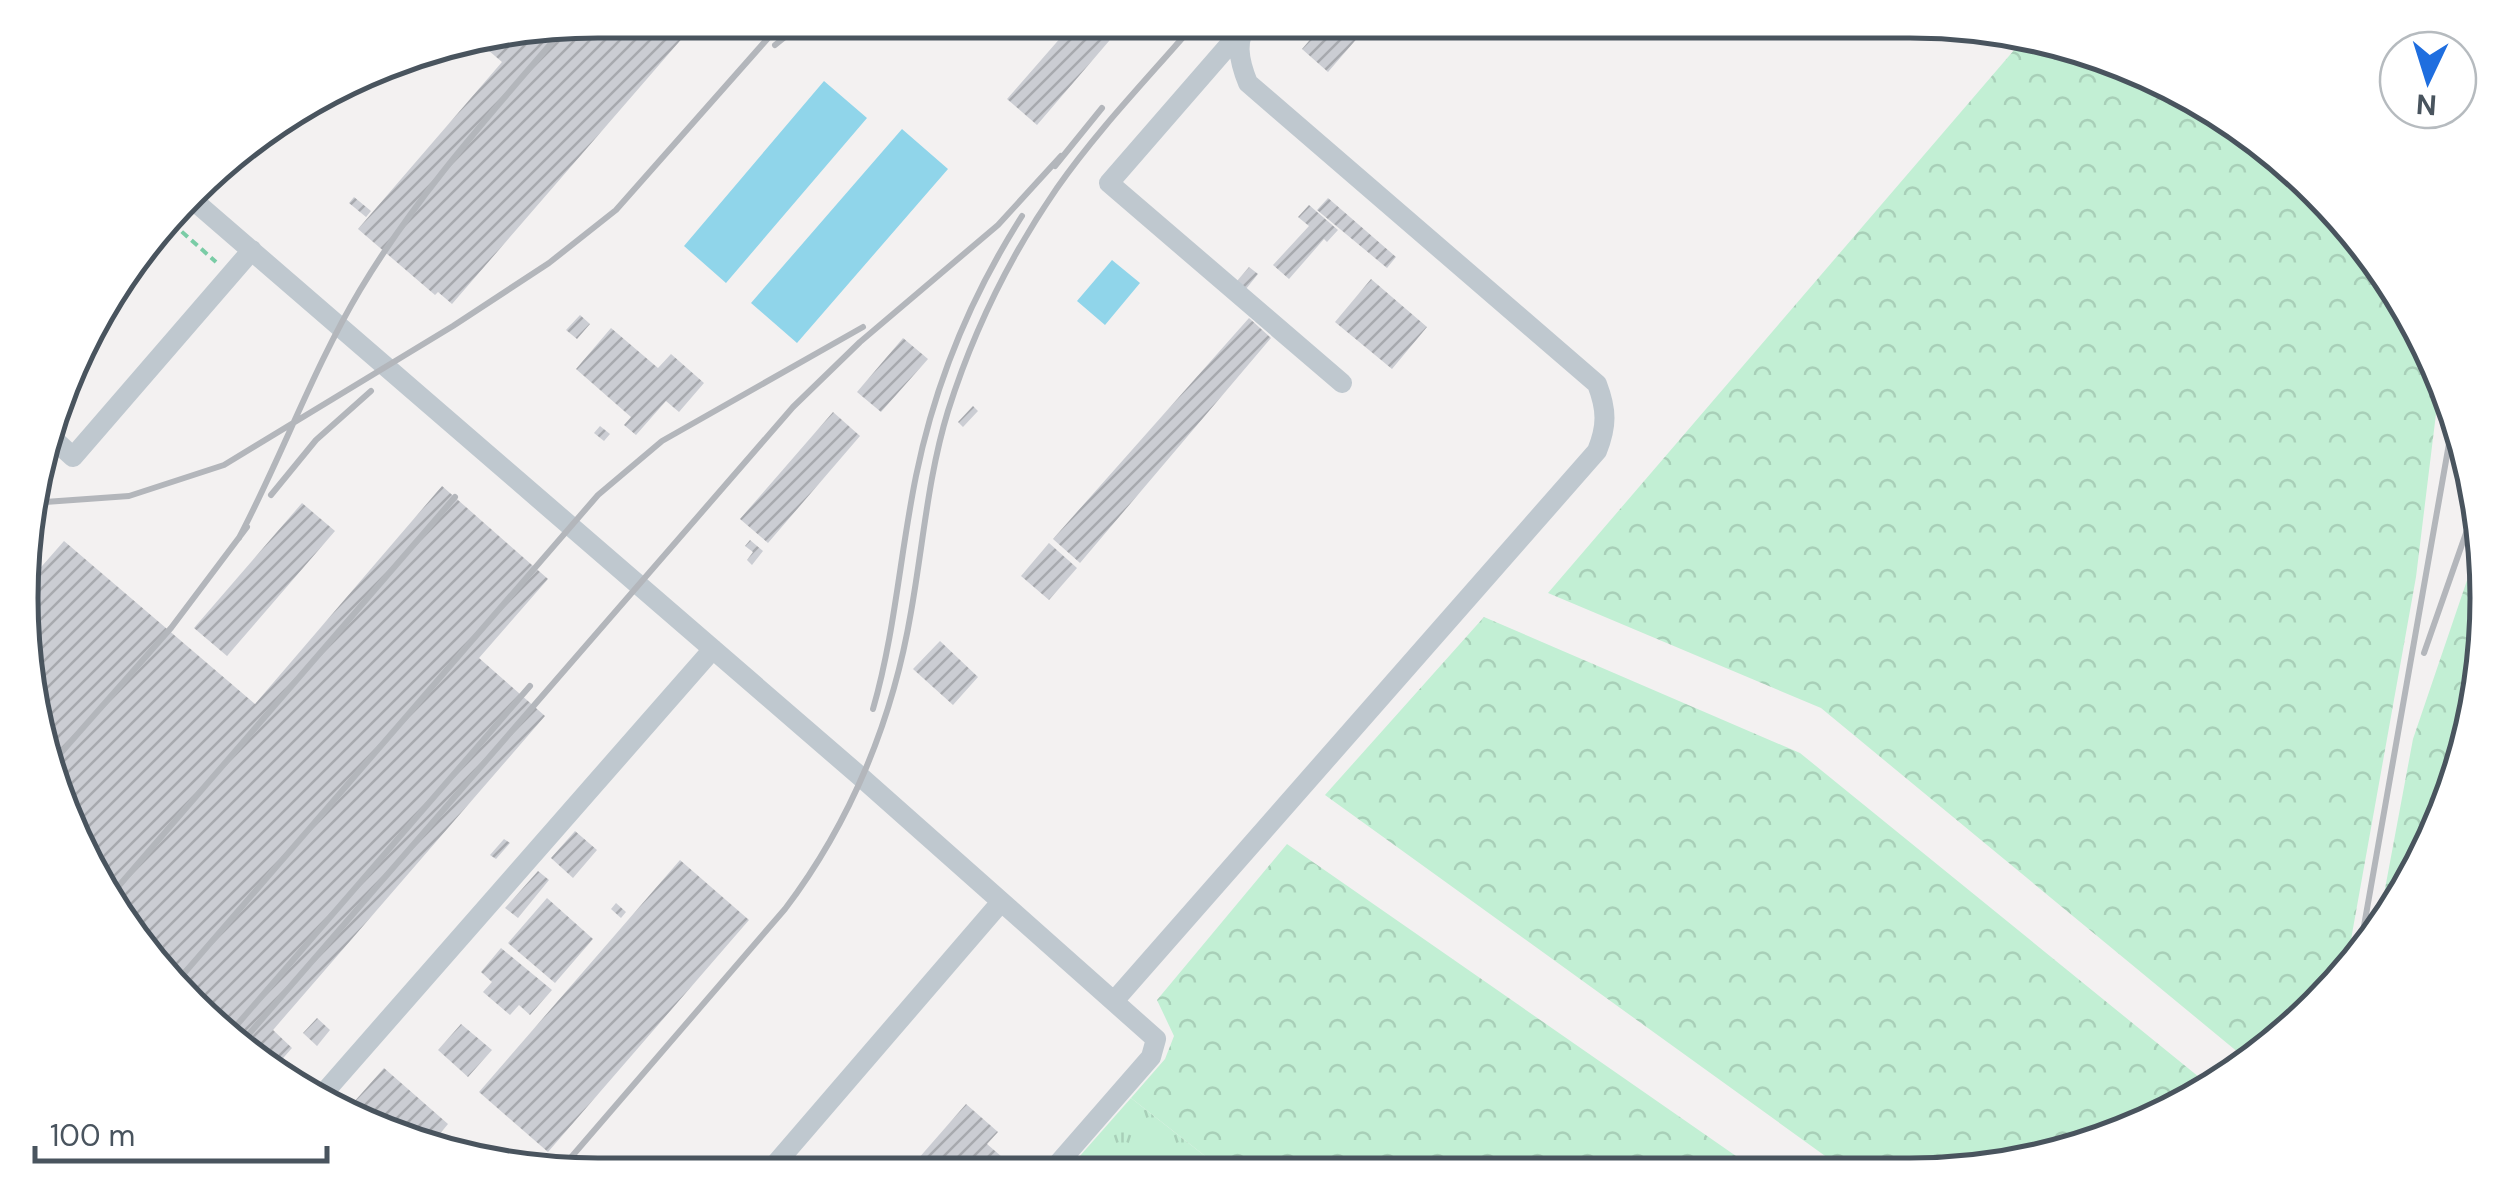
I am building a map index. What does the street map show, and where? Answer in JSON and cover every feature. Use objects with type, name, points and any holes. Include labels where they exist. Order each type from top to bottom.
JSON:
[{"type":"lane","points":[[1235,38],[1108,182],[1342,383]]},
{"type":"lane","points":[[1114,1002],[1597,451],[1606,428],[1605,405],[1597,384],[1248,82],[1241,66],[1238,46],[1241,38]]},
{"type":"lane","points":[[199,205],[1156,1039],[1156,1049],[1063,1158]]},
{"type":"lane","points":[[59,444],[74,457],[252,250]]},
{"type":"lane","points":[[328,1089],[713,649]]},
{"type":"lane","points":[[781,1158],[1001,902]]},
{"type":"path","points":[[177,228],[231,274]]},
{"type":"green space","points":[[2016,48],[2090,67],[2158,95],[2221,132],[2280,177],[2331,228],[2376,287],[2413,350],[2437,407],[2416,577],[2350,945],[2280,1019],[2238,1052],[1821,708],[1548,593]]},
{"type":"green space","points":[[2469,573],[2466,671],[2451,743],[2428,812],[2384,897],[2413,739]]},
{"type":"green space","points":[[1484,617],[1800,753],[2199,1077],[2124,1116],[2019,1148],[1947,1157],[1828,1158],[1325,795]]},
{"type":"green space","points":[[1287,844],[1739,1158],[1208,1158],[1131,1098],[1165,1059],[1174,1036],[1157,1000]]},
{"type":"green space","points":[[1131,1098],[1208,1158],[1078,1158]]},
{"type":"water","points":[[824,81],[867,118],[726,283],[684,246]]},
{"type":"water","points":[[902,129],[948,169],[797,343],[751,303]]},
{"type":"water","points":[[1112,260],[1140,283],[1105,325],[1077,301]]},
{"type":"building","points":[[682,38],[452,304],[438,292],[435,295],[358,229],[502,62],[488,50],[561,39]]},
{"type":"building","points":[[1060,38],[1112,38],[1037,125],[1007,99]]},
{"type":"building","points":[[1311,38],[1357,38],[1328,72],[1302,49]]},
{"type":"building","points":[[354,197],[371,211],[366,217],[349,203]]},
{"type":"building","points":[[1328,198],[1396,257],[1387,268],[1317,210]]},
{"type":"building","points":[[1309,205],[1338,230],[1327,242],[1324,239],[1289,279],[1273,265],[1309,226],[1298,217]]},
{"type":"building","points":[[1249,267],[1258,274],[1246,289],[1237,281]]},
{"type":"building","points":[[1371,279],[1427,327],[1392,369],[1335,322]]},
{"type":"building","points":[[580,315],[590,324],[577,339],[566,330]]},
{"type":"building","points":[[1249,318],[1271,338],[1080,563],[1053,539]]},
{"type":"building","points":[[611,328],[658,368],[671,354],[704,383],[679,412],[666,401],[636,435],[624,425],[631,417],[576,369]]},
{"type":"building","points":[[903,338],[928,359],[881,412],[857,392]]},
{"type":"building","points":[[973,406],[978,411],[963,427],[958,422]]},
{"type":"building","points":[[833,412],[860,436],[768,543],[740,519]]},
{"type":"building","points":[[600,426],[610,434],[604,441],[594,433]]},
{"type":"building","points":[[442,486],[548,579],[479,658],[545,716],[273,1030],[292,1048],[281,1060],[228,1019],[177,968],[132,909],[95,846],[67,778],[48,707],[39,635],[39,570],[64,541],[255,704]]},
{"type":"building","points":[[302,503],[335,531],[227,656],[194,628]]},
{"type":"building","points":[[750,540],[763,551],[752,565],[747,560],[753,552],[745,546]]},
{"type":"building","points":[[1049,543],[1077,568],[1049,600],[1021,576]]},
{"type":"building","points":[[940,641],[978,677],[953,705],[913,669]]},
{"type":"building","points":[[575,831],[597,850],[573,878],[551,858]]},
{"type":"building","points":[[504,839],[510,843],[496,859],[490,855]]},
{"type":"building","points":[[680,860],[749,920],[548,1152],[479,1092]]},
{"type":"building","points":[[538,871],[549,880],[518,918],[505,908]]},
{"type":"building","points":[[547,898],[593,939],[555,983],[508,943]]},
{"type":"building","points":[[616,903],[626,912],[621,918],[611,909]]},
{"type":"building","points":[[501,948],[552,990],[530,1015],[519,1005],[510,1015],[483,992],[492,982],[481,972]]},
{"type":"building","points":[[317,1018],[330,1030],[317,1046],[303,1033]]},
{"type":"building","points":[[461,1024],[492,1050],[468,1077],[438,1050]]},
{"type":"building","points":[[384,1068],[448,1124],[439,1135],[353,1103]]},
{"type":"building","points":[[966,1104],[998,1132],[987,1144],[1003,1158],[919,1158]]},
{"type":"railway","points":[[46,502],[129,496],[224,465],[453,326],[549,263],[616,210],[768,38]]},
{"type":"railway","points":[[775,45],[784,38]]},
{"type":"railway","points":[[571,1157],[785,909],[830,841],[866,768],[893,691],[911,612],[941,436],[981,324],[1008,268],[1057,188],[1182,38]]},
{"type":"railway","points":[[239,538],[360,290],[458,153],[555,40]]},
{"type":"railway","points":[[1055,166],[1102,108]]},
{"type":"railway","points":[[248,1035],[793,407],[860,342],[998,225],[1061,156]]},
{"type":"railway","points":[[873,709],[887,652],[916,476],[933,407],[971,309],[1022,216]]},
{"type":"railway","points":[[183,974],[598,495],[662,441],[863,327]]},
{"type":"railway","points":[[271,495],[316,440],[371,391]]},
{"type":"railway","points":[[2364,926],[2449,445]]},
{"type":"railway","points":[[118,887],[455,497]]},
{"type":"railway","points":[[60,754],[171,628],[247,527]]},
{"type":"railway","points":[[2424,653],[2467,532]]},
{"type":"railway","points":[[236,1026],[530,686]]}]
